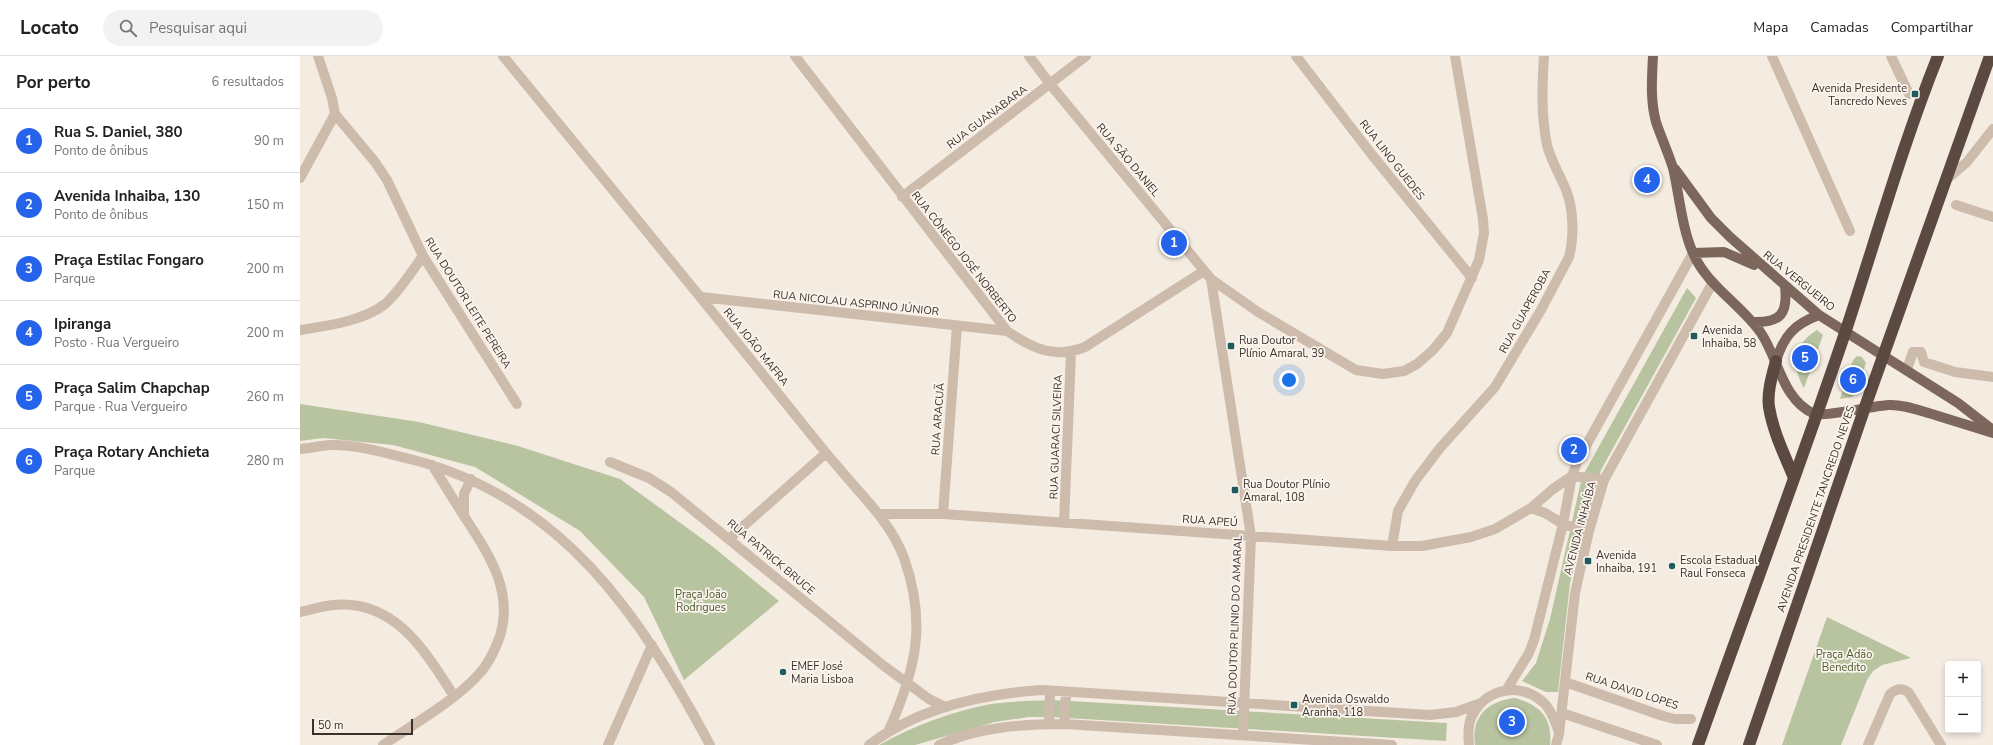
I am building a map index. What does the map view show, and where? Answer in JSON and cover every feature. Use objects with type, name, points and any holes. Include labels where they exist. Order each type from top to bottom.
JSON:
[{"type":"highway","points":[[1698,745],[1845,331],[1914,114],[1938,56]]},
{"type":"highway","name":"AVENIDA PRESIDENTE TANCREDO NEVES","points":[[1748,745],[1865,408],[1990,56]]},
{"type":"highway","points":[[1776,361],[1770,388],[1769,406],[1774,426],[1794,478]]},
{"type":"main road","name":"RUA VERGUEIRO","points":[[1653,56],[1652,87],[1653,106],[1656,121],[1672,166],[1693,253],[1713,282],[1752,322],[1770,349],[1795,401],[1802,408],[1816,415],[1890,405],[1905,406],[1993,431]]},
{"type":"main road","name":"RUA VERGUEIRO","points":[[1672,166],[1711,218],[1734,242],[1785,286],[1819,314],[1958,403],[1993,431]]},
{"type":"main road","points":[[1693,253],[1724,252],[1742,259],[1772,275]]},
{"type":"main road","points":[[1752,322],[1769,321],[1779,316],[1786,306],[1785,286]]},
{"type":"main road","points":[[1776,361],[1782,343],[1792,331],[1802,322],[1819,314]]},
{"type":"street","points":[[300,178],[335,114],[332,98],[318,56]]},
{"type":"street","name":"RUA JOÃO MAFRA","points":[[503,56],[701,297],[826,453],[880,514],[896,538],[913,589],[918,625],[915,655],[908,683],[889,730]]},
{"type":"street","name":"RUA CÔNEGO JOSÉ NORBERTO","points":[[795,56],[902,197],[1007,331],[1034,347],[1048,352],[1071,353],[1085,347],[1207,275]]},
{"type":"street","name":"RUA SÃO DANIEL","points":[[1029,56],[1050,84],[1207,275]]},
{"type":"street","name":"RUA GUANABARA","points":[[902,197],[1086,56]]},
{"type":"street","name":"RUA LINO GUEDES","points":[[1296,56],[1369,151],[1472,278]]},
{"type":"street","points":[[1207,275],[1258,312],[1356,370],[1383,374],[1404,371],[1417,364],[1433,350],[1447,334],[1472,278],[1479,260],[1482,245],[1483,219],[1455,56]]},
{"type":"street","name":"RUA GUAPEROBA","points":[[1392,546],[1394,527],[1398,511],[1415,481],[1440,448],[1495,387],[1541,310],[1569,257],[1571,249],[1570,203],[1567,191],[1555,168],[1548,147],[1543,115],[1544,56]]},
{"type":"street","points":[[1772,56],[1850,231]]},
{"type":"street","points":[[1891,56],[1908,94]]},
{"type":"street","name":"RUA DOUTOR LEITE PEREIRA","points":[[335,114],[387,180],[423,256],[517,404]]},
{"type":"street","points":[[1946,180],[1967,162],[1993,128]]},
{"type":"street","points":[[1956,206],[1993,217]]},
{"type":"street","name":"AVENIDA INHAÍBA","points":[[1507,689],[1529,652],[1563,524],[1572,476],[1586,444],[1693,253]]},
{"type":"street","points":[[300,330],[332,325],[374,311],[397,292],[423,256]]},
{"type":"street","name":"RUA DOUTOR PLINIO DO AMARAL","points":[[1207,275],[1251,536],[1243,736]]},
{"type":"street","name":"AVENIDA INHAÍBA","points":[[1556,745],[1562,713],[1575,593],[1589,531],[1604,480],[1713,282]]},
{"type":"street","name":"RUA NICOLAU ASPRINO JÚNIOR","points":[[701,297],[1007,331]]},
{"type":"street","name":"RUA ARACUÃ","points":[[943,514],[957,326]]},
{"type":"street","points":[[1907,369],[1914,352],[1917,351],[1921,352],[1924,362],[1955,372],[1993,377]]},
{"type":"street","name":"RUA GUARACI SILVEIRA","points":[[1064,523],[1071,353]]},
{"type":"street","points":[[300,449],[331,445],[369,449],[432,465],[471,479],[514,502],[549,527],[599,576],[623,604],[652,645],[677,685],[710,745]]},
{"type":"street","points":[[730,538],[826,453]]},
{"type":"street","name":"RUA PATRICK BRUCE","points":[[610,462],[649,478],[671,492],[730,538],[878,662],[908,683]]},
{"type":"street","points":[[383,745],[454,696],[478,676],[489,662],[497,647],[504,615],[504,599],[499,577],[484,547],[432,465]]},
{"type":"street","points":[[1572,476],[1604,480]]},
{"type":"street","name":"RUA APEÚ","points":[[880,514],[943,514],[1392,546],[1422,546],[1471,537],[1495,529],[1532,508],[1553,489],[1572,476]]},
{"type":"street","points":[[464,515],[464,494],[471,479]]},
{"type":"street","points":[[1532,508],[1546,513],[1563,524],[1589,531]]},
{"type":"street","points":[[300,612],[334,605],[360,607],[385,615],[408,631],[454,696]]},
{"type":"street","points":[[608,745],[652,645]]},
{"type":"street","name":"RUA DAVID LOPES","points":[[1565,682],[1663,716],[1675,719],[1691,719]]},
{"type":"street","points":[[908,683],[929,699],[945,707]]},
{"type":"street","points":[[869,745],[889,730],[945,707],[992,695],[1050,691],[1430,715],[1456,712],[1481,703],[1494,694],[1507,689],[1532,694],[1546,705],[1554,718],[1559,734]]},
{"type":"street","points":[[1868,745],[1890,694],[1900,689],[1908,693],[1941,745]]},
{"type":"street","points":[[1049,724],[1050,691]]},
{"type":"street","points":[[1065,724],[1064,708],[1066,692]]},
{"type":"street","points":[[1469,745],[1468,734],[1471,718],[1481,703]]},
{"type":"street","points":[[1562,713],[1579,720],[1657,745]]},
{"type":"street","points":[[940,745],[989,730],[1029,724],[1065,724],[1392,745]]},
{"type":"green space","points":[[1687,288],[1696,298],[1601,470],[1570,583],[1558,692],[1546,692],[1522,681],[1536,663],[1550,619],[1582,477]]},
{"type":"green space","points":[[1817,330],[1823,335],[1804,388],[1797,372],[1797,356],[1803,342],[1809,335]]},
{"type":"green space","points":[[1857,356],[1862,357],[1866,363],[1855,394],[1852,397],[1840,399],[1853,360]]},
{"type":"green space","name":"Praça João Rodrigues","points":[[300,404],[419,422],[518,446],[620,479],[712,546],[779,601],[684,680],[644,597],[580,531],[475,467],[393,445],[323,438],[300,441]]},
{"type":"green space","name":"Praça Adão Benedito","points":[[1827,617],[1911,658],[1882,665],[1873,671],[1867,680],[1841,745],[1782,745]]},
{"type":"green space","points":[[1515,698],[1531,704],[1543,714],[1549,727],[1550,745],[1475,745],[1474,735],[1476,726],[1483,712],[1497,703]]},
{"type":"green space","points":[[1053,700],[1447,723],[1446,741],[1052,717],[1029,717],[995,722],[915,745],[879,745],[919,726],[948,715],[977,707],[999,703]]},
{"type":"place","name":"Avenida Presidente Tancredo Neves","points":[[1915,94]]},
{"type":"place","name":"Ipiranga","points":[[1647,180]]},
{"type":"place","name":"Rua S. Daniel, 380","points":[[1174,243]]},
{"type":"place","name":"Avenida Inhaiba, 58","points":[[1694,336]]},
{"type":"place","name":"Rua Doutor Plínio Amaral, 39","points":[[1231,346]]},
{"type":"place","name":"Praça Salim Chapchap","points":[[1805,358]]},
{"type":"place","name":"Praça Rotary Anchieta","points":[[1853,380]]},
{"type":"place","name":"Avenida Inhaiba, 130","points":[[1574,450]]},
{"type":"place","name":"Rua Doutor Plínio Amaral, 108","points":[[1235,490]]},
{"type":"place","name":"Avenida Inhaiba, 191","points":[[1588,561]]},
{"type":"place","name":"Escola Estadual Raul Fonseca","points":[[1672,566]]},
{"type":"place","name":"EMEF José Maria Lisboa","points":[[783,672]]},
{"type":"place","name":"Avenida Oswaldo Aranha, 118","points":[[1294,705]]},
{"type":"place","name":"Praça Estilac Fongaro","points":[[1512,722]]}]
